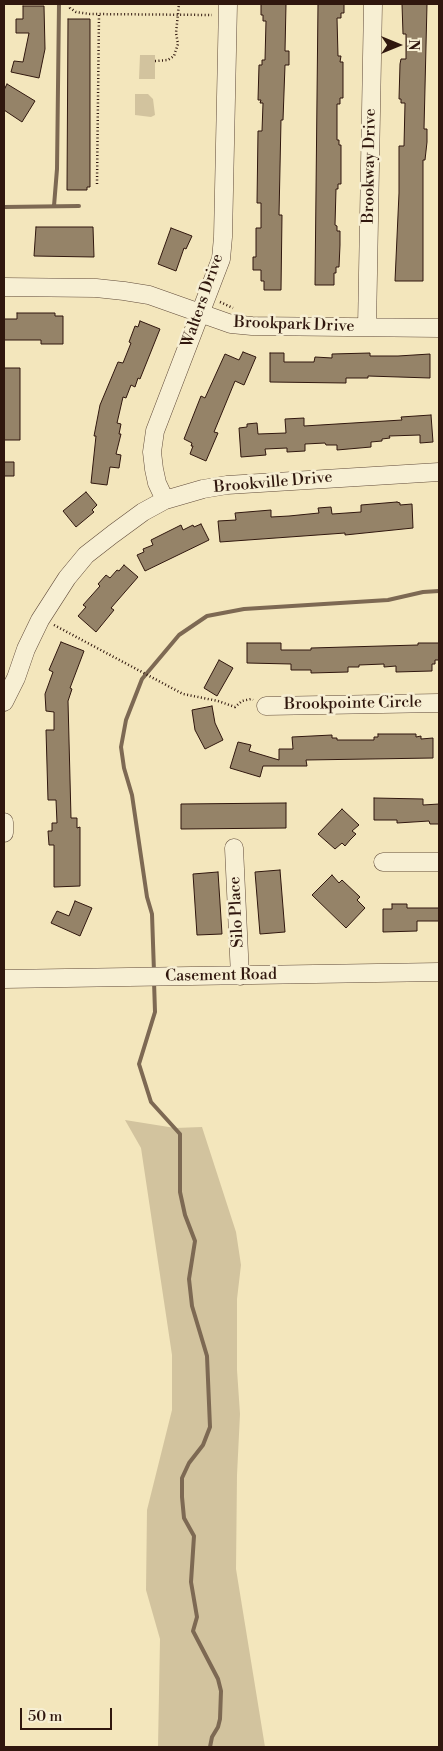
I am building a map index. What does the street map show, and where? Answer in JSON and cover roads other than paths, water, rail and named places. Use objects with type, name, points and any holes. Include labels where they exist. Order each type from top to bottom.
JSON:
[{"type":"street","name":"Walters Drive","points":[[165,500],[157,483],[154,469],[152,452],[155,431],[221,259],[224,237],[228,4]]},
{"type":"street","name":"Brookway Drive","points":[[367,327],[373,4]]},
{"type":"street","name":"Brookpark Drive","points":[[4,287],[96,288],[124,291],[149,295],[231,324],[252,326],[439,328]]},
{"type":"street","name":"Brookville Drive","points":[[4,702],[40,620],[53,597],[86,555],[143,512],[165,500],[203,489],[227,485],[439,472]]},
{"type":"street","name":"Brookpointe Circle","points":[[266,706],[439,702]]},
{"type":"street","points":[[4,822],[4,833]]},
{"type":"street","name":"Silo Place","points":[[234,848],[240,976]]},
{"type":"street","points":[[384,862],[439,862]]},
{"type":"street","name":"Casement Road","points":[[4,979],[439,972]]},
{"type":"waterway","points":[[54,206],[57,169],[59,4]]},
{"type":"waterway","points":[[4,207],[79,206]]},
{"type":"waterway","points":[[154,972],[152,914],[147,897],[132,795],[124,768],[121,747],[126,720],[142,679],[179,635],[207,616],[244,609],[388,600],[423,592],[439,591]]},
{"type":"waterway","points":[[154,981],[155,1012],[139,1064],[151,1102],[180,1134],[180,1192],[185,1215],[195,1241],[189,1279],[192,1306],[207,1356],[210,1427],[203,1445],[189,1463],[182,1478],[182,1497],[184,1518],[194,1536],[191,1582],[197,1617],[193,1631],[218,1679],[221,1691],[220,1719],[210,1747]]}]
